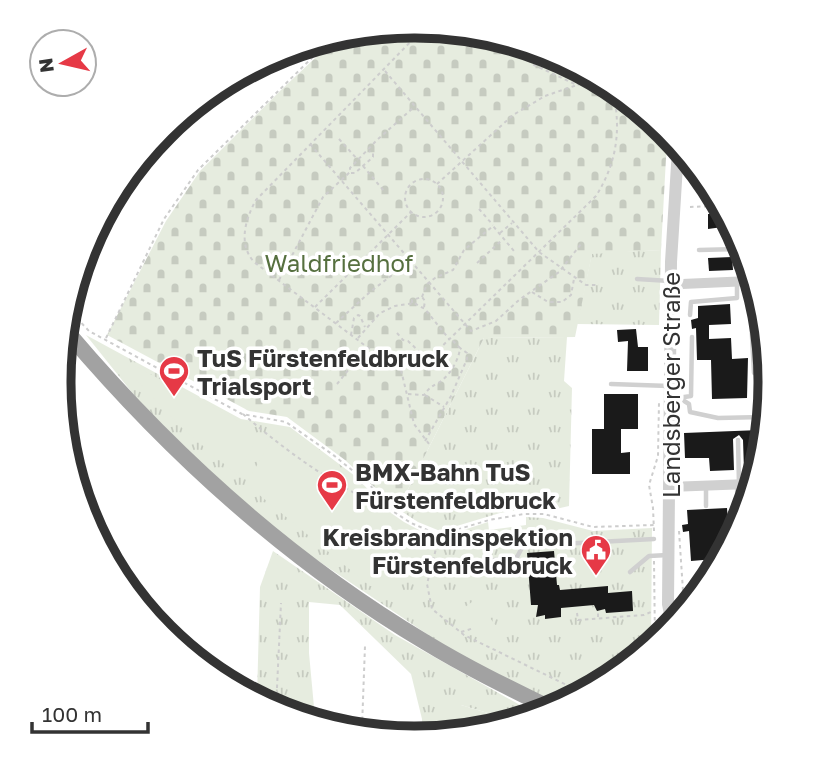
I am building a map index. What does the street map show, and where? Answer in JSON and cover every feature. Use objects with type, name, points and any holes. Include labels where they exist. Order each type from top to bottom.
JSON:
[{"type":"highway","points":[[73,338],[180,454],[241,509],[308,562],[424,642],[538,702]]},
{"type":"street","name":"Landsberger Straße","points":[[670,611],[671,281],[677,162]]},
{"type":"street","points":[[671,281],[682,284],[742,281]]},
{"type":"street","points":[[669,486],[742,484]]},
{"type":"lane","points":[[699,250],[730,249]]},
{"type":"lane","points":[[637,279],[671,281]]},
{"type":"lane","points":[[690,315],[691,302],[737,298],[743,284]]},
{"type":"lane","points":[[745,290],[754,373],[758,373]]},
{"type":"lane","points":[[611,384],[691,396],[692,337]]},
{"type":"lane","points":[[670,392],[688,404],[690,412],[718,418],[756,417]]},
{"type":"lane","points":[[738,440],[742,483]]},
{"type":"lane","points":[[706,486],[706,506]]},
{"type":"lane","points":[[479,562],[517,557],[523,546],[654,539]]},
{"type":"lane","points":[[630,572],[644,559],[654,555],[669,555]]},
{"type":"path","points":[[414,38],[256,201],[245,225],[245,246],[248,255],[278,281],[401,369],[414,424],[429,444]]},
{"type":"path","points":[[106,339],[164,219],[198,170],[317,53]]},
{"type":"path","points":[[522,56],[528,62],[578,85]]},
{"type":"path","points":[[384,70],[539,252],[586,285],[599,285]]},
{"type":"path","points":[[437,184],[528,104],[583,83]]},
{"type":"path","points":[[401,369],[420,365],[428,360],[596,196],[607,180],[616,149],[615,103]]},
{"type":"path","points":[[278,281],[323,197],[350,172],[350,168],[377,140],[415,107]]},
{"type":"path","points":[[339,139],[358,160]]},
{"type":"path","points":[[310,144],[471,331],[495,321],[562,268],[581,244]]},
{"type":"path","points":[[350,172],[355,173],[373,156],[373,153],[368,151]]},
{"type":"path","points":[[363,166],[384,191]]},
{"type":"path","points":[[421,179],[437,184],[443,196],[440,209],[430,216],[416,216],[411,212],[407,207],[405,195],[410,185],[421,179]]},
{"type":"path","points":[[690,207],[709,206]]},
{"type":"path","points":[[479,209],[514,251]]},
{"type":"path","points":[[314,307],[411,212]]},
{"type":"path","points":[[499,234],[513,222]]},
{"type":"path","points":[[424,308],[425,301],[422,297],[429,282],[453,270],[464,250],[494,226]]},
{"type":"path","points":[[477,263],[504,239]]},
{"type":"path","points":[[335,323],[410,261]]},
{"type":"path","points":[[531,291],[548,302],[562,302],[571,295],[574,277]]},
{"type":"path","points":[[412,303],[412,300],[422,297]]},
{"type":"path","points":[[357,340],[375,317],[385,310],[412,303],[424,308],[450,339],[467,353],[467,359],[425,441]]},
{"type":"path","points":[[351,335],[355,318],[358,316],[366,328]]},
{"type":"path","points":[[76,318],[89,331],[242,414],[279,445],[351,491],[439,535],[489,520],[524,514],[544,514],[593,527],[654,525],[649,485],[658,456],[670,392]]},
{"type":"path","points":[[397,333],[428,360]]},
{"type":"path","points":[[337,384],[367,347]]},
{"type":"path","points":[[424,395],[445,377],[457,360],[460,348]]},
{"type":"path","points":[[408,394],[424,395],[444,407]]},
{"type":"path","points":[[242,414],[286,422],[368,483],[394,512]]},
{"type":"path","points":[[653,508],[658,508]]},
{"type":"path","points":[[678,530],[681,537],[684,595]]},
{"type":"path","points":[[439,535],[427,584],[432,609],[460,633],[571,687]]},
{"type":"path","points":[[654,555],[654,628]]},
{"type":"path","points":[[276,696],[281,603]]},
{"type":"path","points":[[598,610],[598,618]]},
{"type":"path","points":[[577,613],[578,620],[644,615],[653,610]]},
{"type":"path","points":[[460,633],[474,628]]},
{"type":"path","points":[[362,722],[365,646]]},
{"type":"green space","name":"Waldfriedhof","points":[[392,39],[459,41],[503,50],[566,74],[623,109],[667,151],[661,250],[592,254],[575,337],[484,338],[398,509],[345,460],[287,417],[249,411],[107,335],[166,221],[200,171],[325,50]]},
{"type":"green space","points":[[661,250],[659,325],[577,324],[592,253]]},
{"type":"green space","points":[[86,335],[241,419],[290,427],[355,476],[391,513],[436,539],[488,522],[489,530],[526,525],[526,517],[543,518],[593,531],[652,528],[651,630],[605,668],[543,700],[464,659],[305,552],[233,494],[142,405]]},
{"type":"green space","points":[[567,337],[564,381],[572,388],[569,506],[547,511],[524,509],[500,513],[440,531],[418,522],[398,509],[484,338]]},
{"type":"green space","name":"TuS Fürstenfeldbruck Trialsport","points":[[135,366],[240,422],[257,438],[237,475],[182,428],[131,374]]},
{"type":"green space","name":"BMX-Bahn TuS Fürstenfeldbruck","points":[[277,431],[415,536],[413,568],[402,581],[370,586],[246,484]]},
{"type":"green space","points":[[273,551],[395,635],[524,707],[496,716],[461,705],[461,723],[422,726],[411,674],[340,605],[309,602],[309,653],[314,710],[262,690],[257,687],[260,587]]},
{"type":"green space","points":[[476,599],[496,626],[481,637],[461,610]]},
{"type":"green space","points":[[461,705],[496,716],[481,719],[461,723]]},
{"type":"building","points":[[708,214],[713,214],[721,227],[708,229]]},
{"type":"building","points":[[732,257],[733,270],[709,271],[708,258]]},
{"type":"building","points":[[730,304],[731,324],[709,325],[709,339],[731,338],[732,359],[748,358],[747,398],[712,399],[711,360],[697,360],[696,328],[692,329],[691,320],[698,318],[698,306]]},
{"type":"building","points":[[636,329],[638,347],[648,347],[648,371],[627,371],[628,341],[618,342],[617,330]]},
{"type":"building","points":[[604,394],[638,394],[638,429],[621,429],[621,453],[630,452],[630,474],[592,474],[592,429],[604,429]]},
{"type":"building","points":[[754,430],[746,470],[744,470],[743,440],[739,435],[733,439],[734,470],[710,471],[709,458],[685,458],[684,433]]},
{"type":"building","points":[[727,508],[728,520],[708,560],[691,561],[689,531],[683,532],[682,525],[688,524],[687,510]]},
{"type":"building","points":[[554,551],[557,585],[560,590],[608,586],[608,593],[632,591],[633,611],[606,613],[605,609],[597,611],[594,605],[561,608],[561,617],[536,617],[538,605],[531,605],[527,553]]},
{"type":"place","name":"TuS Fürstenfeldbruck Trialsport","points":[[174,398]]},
{"type":"place","name":"BMX-Bahn TuS Fürstenfeldbruck","points":[[332,512]]},
{"type":"place","name":"Kreisbrandinspektion Fürstenfeldbruck","points":[[596,577]]}]
